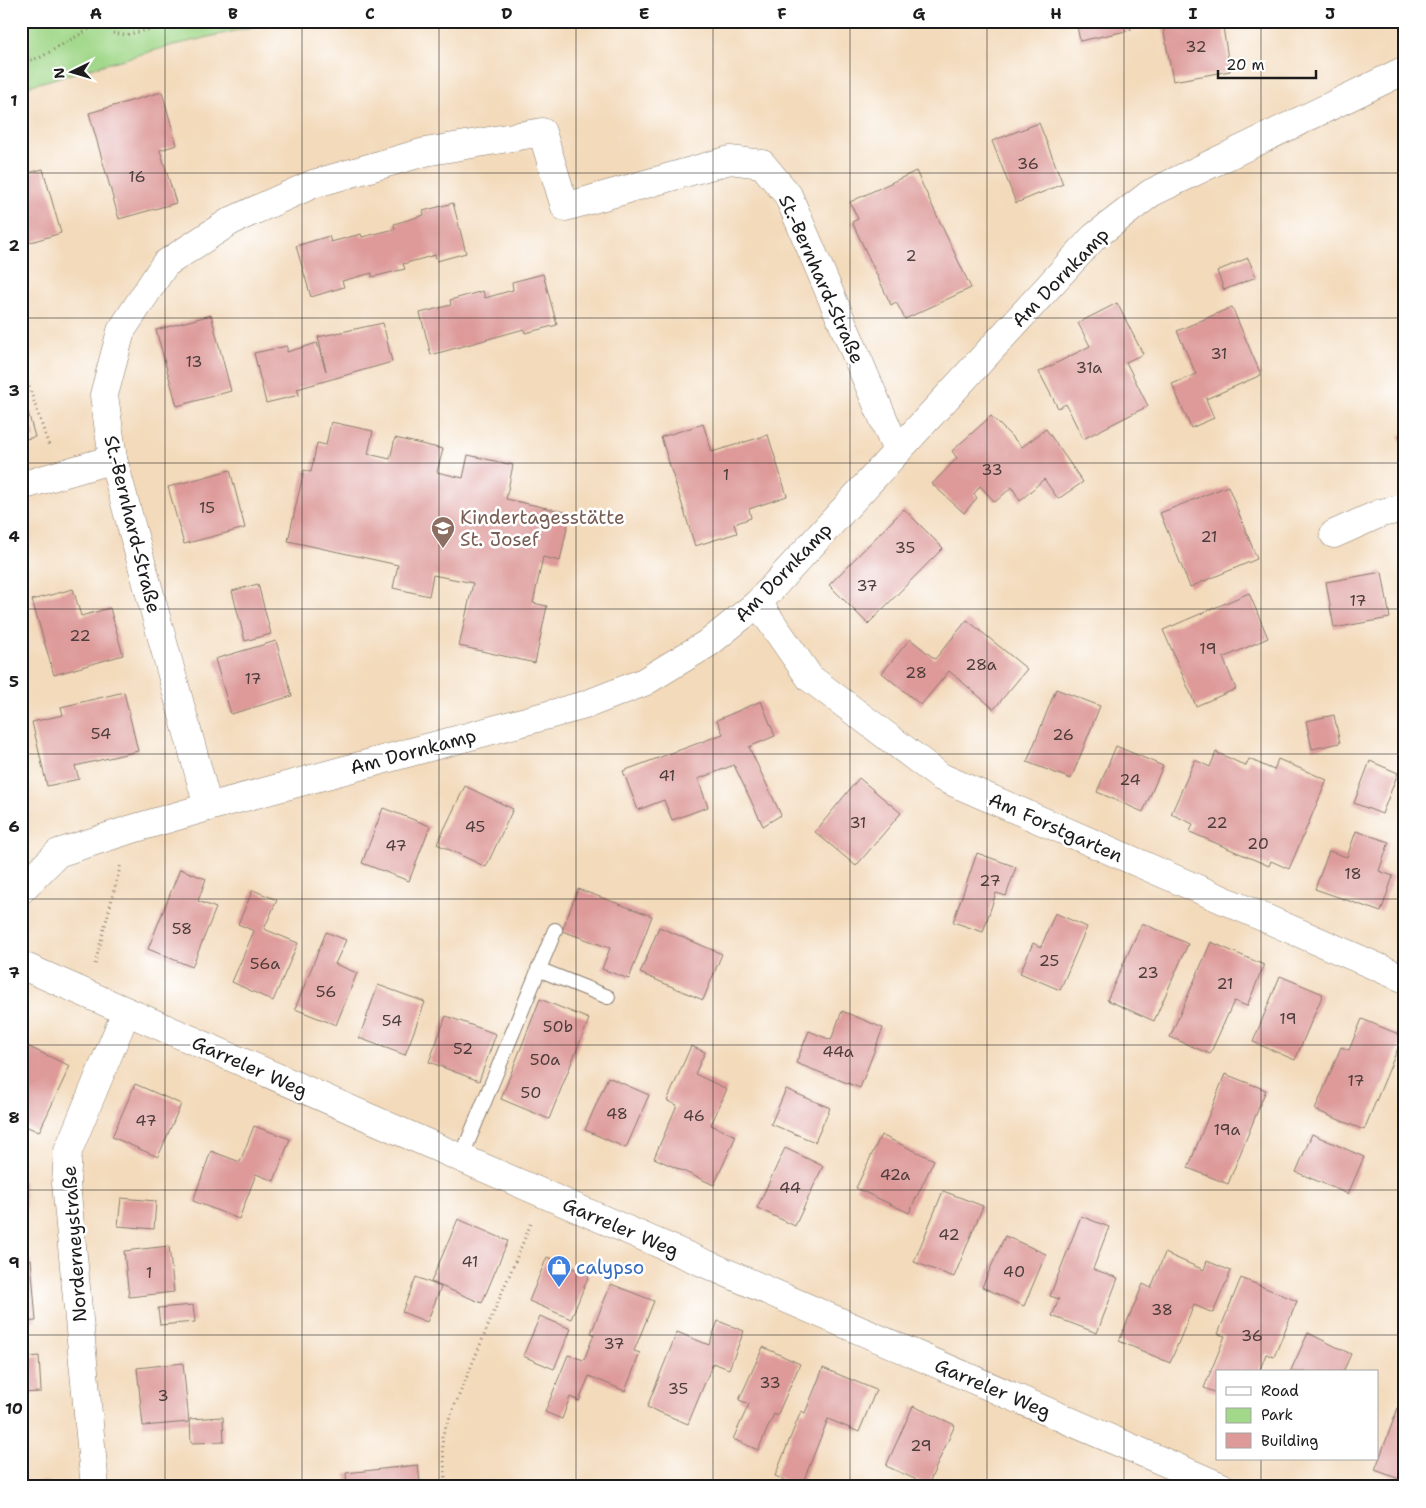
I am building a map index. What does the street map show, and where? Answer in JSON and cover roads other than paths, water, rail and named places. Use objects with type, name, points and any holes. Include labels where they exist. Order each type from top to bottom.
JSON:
[{"type":"street","name":"Am Dornkamp","points":[[21,890],[58,853],[208,807],[585,705],[644,682],[710,642],[758,603],[1094,237],[1151,193],[1405,70]]},
{"type":"street","name":"St.-Bernhard-Straße","points":[[208,807],[113,459],[104,395],[121,331],[165,264],[231,221],[313,184],[425,152],[542,132],[565,208],[730,160],[762,164],[788,195],[897,451]]},
{"type":"street","points":[[21,486],[113,459]]},
{"type":"street","points":[[1334,534],[1381,513],[1405,508]]},
{"type":"street","name":"Am Forstgarten","points":[[758,603],[810,678],[941,777],[1405,978]]},
{"type":"street","name":"Garreler Weg","points":[[21,965],[544,1193],[1184,1479],[1222,1487]]},
{"type":"street","name":"Norderneystraße","points":[[95,1487],[66,1183],[68,1152],[126,1012]]},
{"type":"lane","points":[[462,1158],[555,930]]},
{"type":"lane","points":[[538,969],[608,998]]},
{"type":"place","name":"Kindertagesstätte St. Josef","points":[[443,549]]},
{"type":"place","name":"calypso","points":[[559,1288]]}]
